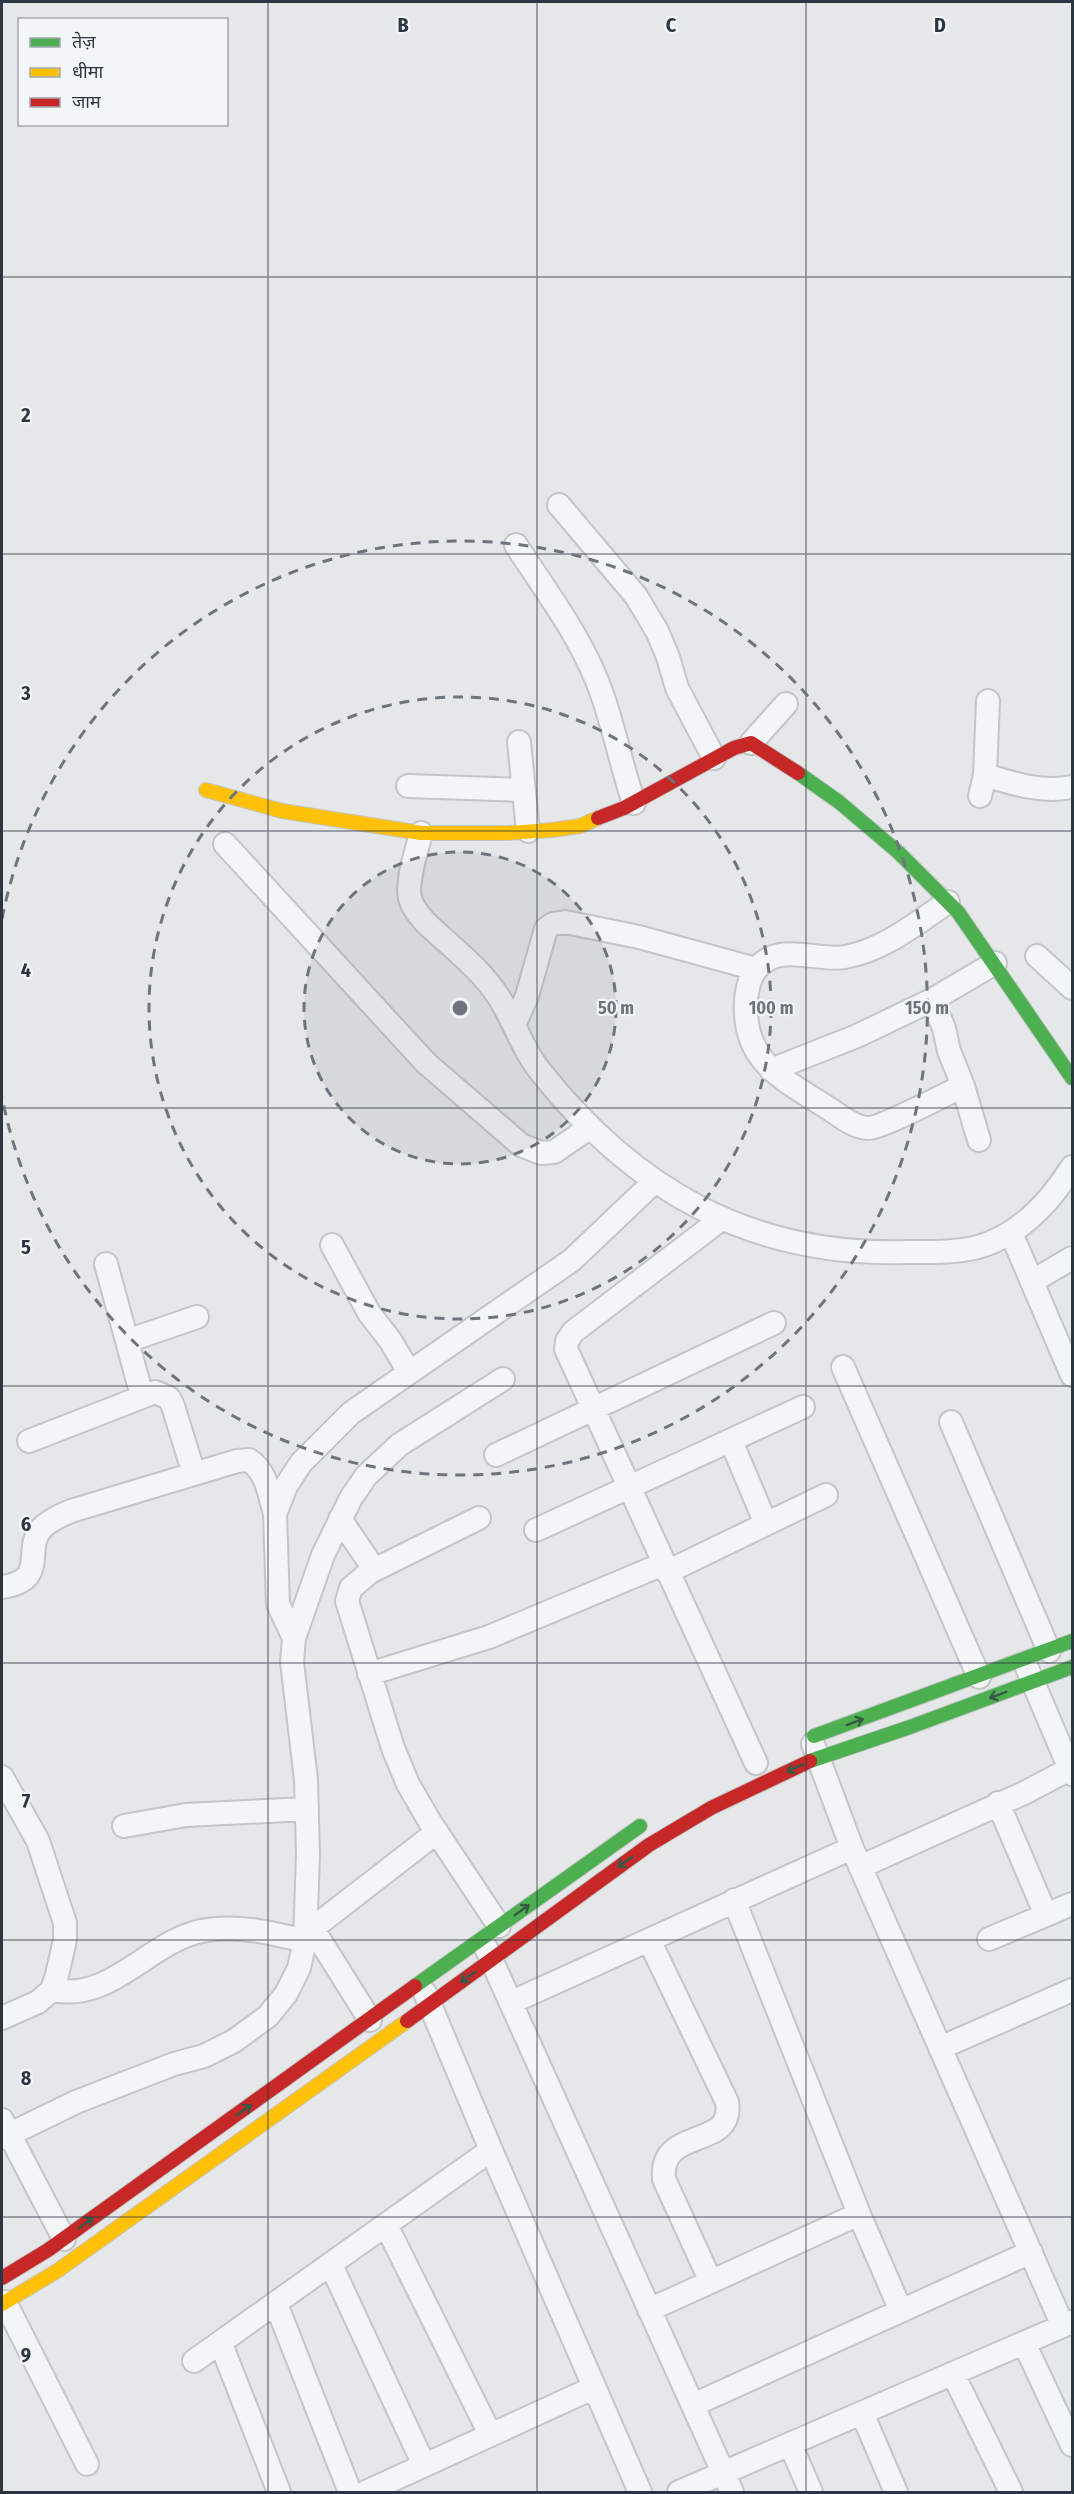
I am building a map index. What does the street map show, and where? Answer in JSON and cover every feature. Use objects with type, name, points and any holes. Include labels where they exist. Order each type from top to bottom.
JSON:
[{"type":"street","points":[[559,505],[636,596],[664,649],[677,688],[714,759]]},
{"type":"street","points":[[516,545],[566,621],[591,668],[603,697],[619,759],[634,803]]},
{"type":"street","points":[[988,701],[982,786],[1059,790],[1072,787]]},
{"type":"street","points":[[206,790],[282,811],[421,833],[528,831],[580,826],[634,803],[734,748],[751,742],[786,704]]},
{"type":"street","points":[[519,742],[528,831]]},
{"type":"street","points":[[751,742],[839,802],[898,852],[958,912],[1072,1078]]},
{"type":"street","points":[[408,786],[524,790]]},
{"type":"street","points":[[421,833],[410,883],[410,898],[424,922],[497,993],[538,1069],[589,1128],[654,1182],[720,1220],[831,1251],[881,1253],[978,1247],[1011,1233],[1033,1216],[1057,1192],[1072,1167]]},
{"type":"street","points":[[225,844],[426,1063],[521,1145],[541,1153],[554,1152],[589,1128]]},
{"type":"street","points":[[948,902],[873,950],[841,958],[782,954],[768,958],[756,969],[747,989],[745,1015],[750,1036],[760,1059],[771,1070],[858,1126],[875,1127],[963,1086]]},
{"type":"street","points":[[514,1025],[527,996],[542,939],[546,929],[553,924],[565,922],[639,937],[756,969]]},
{"type":"street","points":[[1037,956],[1072,988]]},
{"type":"street","points":[[771,1070],[857,1036],[932,1000],[995,963]]},
{"type":"street","points":[[932,1000],[944,1028],[953,1064],[963,1086],[979,1140]]},
{"type":"street","points":[[275,1514],[286,1486],[301,1462],[351,1413],[572,1260],[654,1182]]},
{"type":"street","points":[[720,1220],[573,1332],[567,1341],[566,1349],[756,1763]]},
{"type":"street","points":[[1011,1233],[1072,1372]]},
{"type":"street","points":[[332,1245],[369,1313],[390,1340],[409,1372]]},
{"type":"street","points":[[1033,1281],[1072,1258]]},
{"type":"street","points":[[106,1264],[142,1396]]},
{"type":"street","points":[[127,1341],[197,1317]]},
{"type":"street","points":[[496,1455],[774,1323]]},
{"type":"street","points":[[843,1367],[979,1677]]},
{"type":"street","points":[[64,2239],[4,2131],[174,2064],[204,2056],[234,2041],[268,2016],[286,1994],[299,1968],[308,1929],[306,1780],[292,1662],[294,1638],[323,1555],[340,1519],[366,1476],[399,1444],[503,1379]]},
{"type":"street","points":[[29,1442],[155,1392],[169,1398],[194,1474]]},
{"type":"street","points":[[536,1530],[803,1407]]},
{"type":"street","points":[[951,1422],[1049,1651]]},
{"type":"street","points":[[731,1441],[766,1524]]},
{"type":"street","points":[[2,1587],[14,1586],[26,1578],[34,1563],[35,1541],[41,1529],[53,1519],[71,1511],[249,1460],[259,1466],[275,1514],[278,1604],[294,1638]]},
{"type":"street","points":[[369,1674],[489,1637],[665,1568],[826,1495]]},
{"type":"street","points":[[479,1518],[370,1572],[351,1588],[347,1601],[393,1748],[408,1784],[499,1926]]},
{"type":"street","points":[[340,1519],[367,1556],[370,1572]]},
{"type":"street","points":[[2,2278],[64,2239],[370,2019],[492,1960],[648,1845],[810,1746],[1072,1641]]},
{"type":"street","points":[[512,2002],[734,1900],[856,1857],[998,1803],[1071,1772],[1031,1683],[1024,1660]]},
{"type":"street","points":[[810,1746],[910,1727],[1072,1667]]},
{"type":"street","points":[[679,2493],[727,2483],[789,2444],[1068,2324],[1031,2252],[856,1857],[810,1746]]},
{"type":"street","points":[[2,1777],[38,1841],[65,1923],[65,1940],[52,1990],[38,2002],[2,2018]]},
{"type":"street","points":[[998,1803],[1046,1915]]},
{"type":"street","points":[[124,1826],[186,1815],[307,1809]]},
{"type":"street","points":[[87,2464],[3,2303],[57,2271],[425,1994],[480,1939],[602,1851],[648,1821]]},
{"type":"street","points":[[52,1990],[66,1993],[104,1984],[179,1939],[201,1931],[232,1928],[267,1931],[308,1929],[437,1832]]},
{"type":"street","points":[[734,1900],[859,2214],[901,2311]]},
{"type":"street","points":[[989,1940],[1072,1904]]},
{"type":"street","points":[[308,1929],[370,2019]]},
{"type":"street","points":[[480,1939],[512,2002],[727,2483]]},
{"type":"street","points":[[649,1940],[727,2102],[729,2113],[726,2121],[717,2130],[673,2150],[665,2158],[663,2169],[664,2179],[711,2282]]},
{"type":"street","points":[[940,2048],[1072,1990]]},
{"type":"street","points":[[425,1994],[593,2388],[632,2490]]},
{"type":"street","points":[[194,2361],[491,2150]]},
{"type":"street","points":[[649,2310],[859,2214]]},
{"type":"street","points":[[386,2225],[490,2434]]},
{"type":"street","points":[[693,2405],[1031,2252]]},
{"type":"street","points":[[331,2265],[424,2465]]},
{"type":"street","points":[[276,2304],[350,2493]]},
{"type":"street","points":[[1024,2343],[1072,2445]]},
{"type":"street","points":[[221,2344],[279,2493]]},
{"type":"street","points":[[953,2374],[1011,2493]]},
{"type":"street","points":[[366,2493],[593,2388]]},
{"type":"street","points":[[862,2413],[896,2493]]},
{"type":"street","points":[[789,2444],[811,2493]]},
{"type":"traffic: fast","points":[[798,773],[839,802],[898,852],[958,912],[1072,1078]]},
{"type":"traffic: fast","points":[[814,1736],[1072,1641]]},
{"type":"traffic: fast","points":[[810,1761],[1072,1667]]},
{"type":"traffic: fast","points":[[415,1986],[640,1826]]},
{"type":"traffic: slow","points":[[206,790],[282,811],[421,833],[507,833],[552,830],[580,826],[598,818]]},
{"type":"traffic: slow","points":[[2,2304],[57,2271],[407,2021]]},
{"type":"traffic: jam","points":[[598,818],[624,808],[734,748],[751,743],[798,773]]},
{"type":"traffic: jam","points":[[407,2021],[649,1845],[711,1808],[810,1761]]},
{"type":"traffic: jam","points":[[2,2278],[48,2250],[415,1986]]}]
